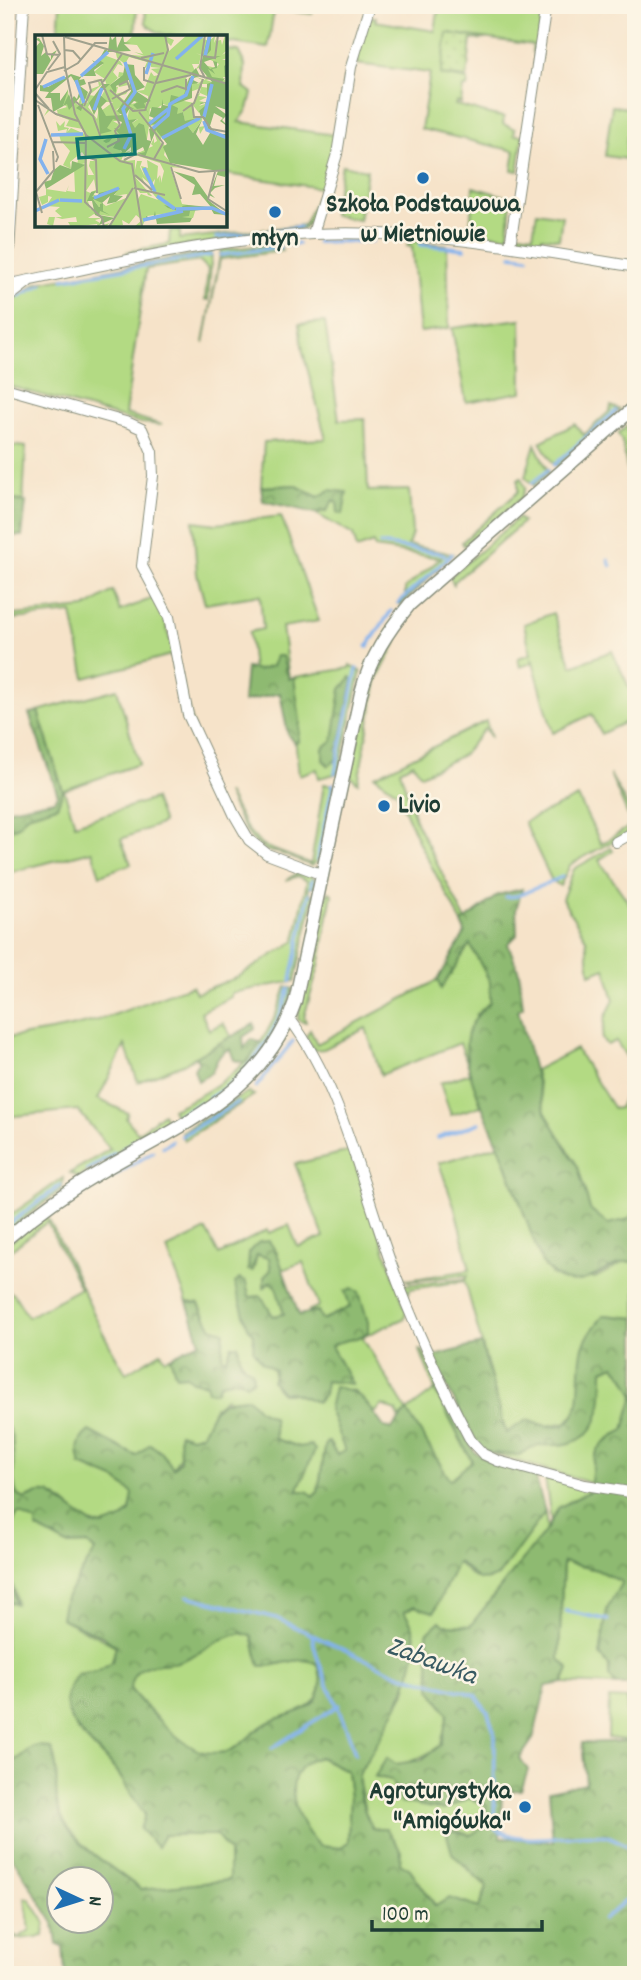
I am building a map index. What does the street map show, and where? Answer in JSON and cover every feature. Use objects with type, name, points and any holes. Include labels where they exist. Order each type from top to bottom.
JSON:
[{"type":"street","points":[[24,5],[6,285],[215,244],[313,234],[391,233],[510,246],[636,267]]},
{"type":"street","points":[[313,234],[337,154],[351,67],[370,5]]},
{"type":"street","points":[[510,246],[546,5]]},
{"type":"street","points":[[5,300],[31,279]]},
{"type":"street","points":[[5,388],[129,422],[142,429],[152,452],[153,476],[142,566],[169,617],[188,715],[233,814],[249,840],[267,854],[323,875]]},
{"type":"street","points":[[5,1240],[59,1197],[238,1088],[267,1060],[289,1019],[364,681],[374,655],[391,626],[410,604],[636,406]]},
{"type":"street","points":[[616,842],[636,831]]},
{"type":"street","points":[[289,1019],[313,1057],[340,1113],[410,1316],[471,1441],[483,1454],[498,1461],[595,1487],[636,1493]]},
{"type":"green space","points":[[60,5],[137,5],[135,35],[58,35]]},
{"type":"green space","points":[[145,5],[313,5],[312,14],[274,9],[268,48],[228,42],[228,35],[162,34],[146,23]]},
{"type":"green space","points":[[439,5],[544,5],[536,52],[532,52],[533,45],[448,33],[441,75],[468,80],[467,87],[463,87],[461,103],[456,102],[455,105],[504,117],[503,124],[515,129],[514,135],[523,135],[518,171],[512,170],[515,151],[421,129],[430,73],[357,64],[357,52],[369,17],[376,17],[375,21],[435,31]]},
{"type":"green space","points":[[447,33],[486,39],[471,40],[467,78],[441,75]]},
{"type":"green space","points":[[228,50],[238,51],[245,65],[244,87],[252,93],[248,109],[239,122],[335,135],[339,109],[338,137],[330,172],[311,220],[303,229],[128,254],[127,252],[169,244],[170,231],[180,231],[180,239],[304,225],[321,188],[228,174]]},
{"type":"green space","points":[[612,106],[636,109],[636,136],[627,136],[626,159],[605,156]]},
{"type":"green space","points":[[342,165],[367,170],[359,220],[333,215]]},
{"type":"green space","points":[[473,187],[511,198],[508,236],[470,232]]},
{"type":"green space","points":[[537,212],[562,216],[559,239],[542,237],[541,243],[519,240],[519,233],[533,235]]},
{"type":"green space","points":[[410,241],[447,245],[449,328],[420,332],[412,247],[407,246]]},
{"type":"green space","points":[[279,244],[282,251],[220,259],[204,343],[221,250]]},
{"type":"green space","points":[[212,251],[208,300],[205,300],[208,269],[200,261],[146,269],[125,414],[162,425],[141,423],[5,385],[5,305],[38,283]]},
{"type":"green space","points":[[521,319],[522,392],[466,402],[452,328]]},
{"type":"green space","points":[[325,322],[339,420],[365,419],[368,491],[409,490],[412,533],[408,545],[453,554],[401,605],[398,603],[405,596],[405,588],[441,558],[375,548],[373,543],[357,549],[353,535],[315,513],[327,511],[329,504],[347,492],[318,497],[295,485],[261,487],[264,442],[326,439],[303,352],[299,324]]},
{"type":"green space","points":[[611,406],[620,410],[558,466],[554,465],[540,442],[575,424],[584,435],[610,411]]},
{"type":"green space","points":[[636,418],[636,503],[632,496],[622,441],[618,434]]},
{"type":"green space","points":[[535,444],[549,473],[534,486],[525,477]]},
{"type":"green space","points":[[5,445],[26,447],[23,501],[5,499]]},
{"type":"green space","points":[[521,478],[525,488],[521,498],[464,546],[462,542],[518,492],[518,480]]},
{"type":"green space","points":[[295,485],[318,497],[330,490],[347,492],[343,514],[338,513],[337,502],[333,500],[327,511],[315,513],[263,501],[261,487]]},
{"type":"green space","points":[[5,499],[26,502],[22,536],[5,535]]},
{"type":"green space","points":[[281,516],[319,621],[282,627],[289,678],[350,668],[350,665],[361,672],[339,773],[319,778],[317,769],[299,775],[290,690],[256,699],[249,632],[263,629],[260,595],[205,604],[197,574],[193,521],[217,524]]},
{"type":"green space","points":[[518,518],[523,522],[454,582],[454,586],[450,577]]},
{"type":"green space","points":[[113,591],[120,611],[156,597],[161,606],[197,743],[194,745],[183,717],[171,655],[85,678],[72,613],[5,620],[5,616],[85,608]]},
{"type":"green space","points":[[553,613],[572,666],[612,651],[636,702],[636,717],[601,734],[592,714],[553,733],[532,658],[532,663],[520,667],[518,658],[531,654],[524,624]]},
{"type":"green space","points":[[392,634],[398,639],[377,680],[358,783],[350,776],[374,668]]},
{"type":"green space","points":[[276,656],[282,656],[289,679],[294,677],[300,721],[298,742],[294,743],[288,735],[280,693],[243,702],[246,668],[259,670],[272,666]]},
{"type":"green space","points":[[351,677],[353,680],[337,759],[329,766],[323,760],[323,748],[333,740],[341,689]]},
{"type":"green space","points":[[117,689],[139,764],[64,790],[75,824],[154,799],[163,823],[121,839],[131,864],[100,875],[92,851],[11,872],[5,851],[5,828],[17,827],[27,815],[57,806],[63,791],[38,711]]},
{"type":"green space","points":[[38,711],[63,791],[57,806],[27,815],[17,827],[8,830],[5,810],[54,800],[58,795],[29,714]]},
{"type":"green space","points":[[486,721],[491,738],[485,728],[463,755],[421,775],[413,763],[400,770],[416,822],[466,921],[462,923],[419,843],[397,792],[375,776]]},
{"type":"green space","points":[[610,774],[634,818],[635,829],[570,865],[560,886],[551,879],[524,822],[578,797],[601,844],[632,825]]},
{"type":"green space","points":[[324,784],[335,786],[320,858],[312,866],[260,847],[246,831],[227,793],[247,829],[261,845],[311,864]]},
{"type":"green space","points":[[611,848],[613,851],[599,860],[636,913],[636,1071],[616,1041],[607,1045],[602,1039],[605,1018],[614,1000],[605,968],[590,974],[586,939],[562,899],[574,869]]},
{"type":"green space","points":[[301,871],[317,880],[315,888],[309,887],[308,894],[314,895],[295,981],[231,993],[231,997],[201,1012],[209,1030],[223,1023],[231,1036],[183,1064],[138,1082],[125,1045],[98,1099],[128,1113],[126,1118],[138,1133],[163,1113],[169,1126],[78,1177],[70,1173],[110,1149],[78,1110],[5,1117],[5,1038],[89,1023],[182,989],[192,986],[196,993],[236,978],[295,941],[307,881],[298,876],[286,880]]},
{"type":"green space","points":[[522,889],[516,909],[517,935],[508,944],[519,972],[523,1007],[518,1010],[545,1112],[578,1167],[590,1209],[608,1224],[626,1220],[636,1213],[636,1262],[624,1262],[579,1281],[568,1281],[555,1276],[542,1263],[472,1078],[466,1050],[467,1038],[473,1023],[490,1002],[490,982],[470,944],[441,989],[438,980],[465,933],[462,923],[498,895]]},
{"type":"green space","points":[[329,892],[332,894],[319,966],[304,1017],[306,1022],[303,1022],[298,1020],[299,1011],[323,902]]},
{"type":"green space","points":[[470,944],[490,982],[490,1002],[476,1015],[472,1075],[481,1106],[451,1115],[440,1083],[471,1073],[460,1043],[381,1075],[366,1028],[324,1049],[314,1050],[306,1036],[310,1030],[317,1044],[438,980],[441,988]]},
{"type":"green space","points":[[286,987],[293,989],[286,1012],[264,1051],[235,1082],[178,1121],[172,1109],[194,1099],[230,1076],[257,1047],[278,1010]]},
{"type":"green space","points":[[254,1024],[255,1029],[243,1037],[244,1049],[251,1039],[261,1043],[246,1063],[234,1060],[230,1049],[226,1050],[212,1072],[198,1081],[194,1069],[199,1061],[195,1057]]},
{"type":"green space","points":[[576,1049],[614,1109],[619,1108],[636,1072],[636,1119],[633,1124],[636,1213],[626,1220],[608,1225],[590,1210],[578,1167],[545,1112],[535,1070]]},
{"type":"green space","points":[[248,1092],[254,1095],[184,1140],[181,1132]]},
{"type":"green space","points":[[499,1145],[542,1263],[553,1276],[595,1278],[626,1261],[636,1262],[636,1318],[604,1315],[583,1347],[580,1407],[567,1422],[506,1434],[465,1281],[410,1289],[409,1293],[403,1285],[466,1279],[468,1275],[409,1281],[404,1279],[470,1270],[456,1212],[439,1163]]},
{"type":"green space","points":[[351,1151],[406,1311],[405,1318],[362,1337],[407,1411],[398,1418],[396,1411],[382,1405],[375,1413],[353,1390],[329,1409],[345,1451],[337,1455],[329,1442],[326,1443],[318,1492],[313,1496],[297,1491],[314,1450],[311,1445],[299,1447],[275,1439],[273,1417],[226,1398],[215,1407],[202,1434],[191,1437],[173,1468],[162,1453],[136,1456],[114,1445],[81,1465],[117,1480],[133,1493],[131,1510],[119,1521],[107,1525],[87,1521],[55,1496],[46,1493],[38,1493],[25,1499],[17,1495],[13,1478],[12,1439],[5,1424],[5,1290],[14,1294],[28,1317],[80,1288],[47,1222],[5,1255],[5,1246],[45,1215],[47,1217],[104,1335],[126,1373],[161,1352],[165,1359],[170,1357],[176,1376],[186,1375],[204,1384],[239,1379],[246,1369],[239,1357],[238,1345],[226,1359],[221,1358],[199,1304],[187,1302],[167,1249],[206,1230],[219,1255],[267,1230],[269,1233],[289,1225],[298,1247],[324,1237],[295,1164]],"holes":[[[249,1253],[277,1253],[282,1270],[303,1262],[319,1306],[308,1311],[318,1311],[322,1320],[350,1308],[346,1291],[368,1332],[342,1338],[330,1346],[352,1383],[325,1381],[317,1402],[293,1393],[282,1393],[276,1387],[269,1360],[244,1312],[246,1283],[249,1297],[267,1306],[273,1316],[285,1314],[276,1286],[270,1282],[265,1287],[271,1270],[269,1258],[257,1255],[253,1271]]]},
{"type":"green space","points":[[63,1178],[62,1189],[5,1233],[5,1219]]},
{"type":"green space","points":[[269,1241],[277,1253],[299,1315],[318,1311],[322,1320],[350,1307],[345,1291],[352,1288],[359,1292],[368,1322],[368,1332],[331,1346],[352,1384],[326,1381],[324,1394],[317,1402],[293,1393],[282,1393],[272,1381],[275,1370],[262,1362],[253,1349],[254,1334],[248,1327],[234,1283],[240,1279],[246,1283],[249,1297],[261,1296],[273,1316],[284,1314],[276,1287],[270,1282],[264,1288],[264,1277],[271,1270],[269,1258],[257,1255],[252,1271],[248,1270],[249,1253],[259,1242]]},
{"type":"green space","points":[[187,1302],[199,1304],[211,1327],[224,1331],[222,1358],[226,1359],[232,1345],[238,1345],[241,1364],[252,1371],[253,1379],[246,1384],[239,1379],[220,1383],[216,1392],[208,1391],[206,1383],[192,1381],[186,1375],[176,1376],[170,1357],[200,1342]]},
{"type":"green space","points":[[604,1315],[636,1318],[636,1685],[616,1685],[609,1676],[610,1667],[600,1655],[607,1609],[622,1582],[597,1570],[563,1562],[559,1659],[569,1669],[563,1683],[546,1686],[533,1739],[520,1758],[528,1770],[521,1790],[502,1791],[500,1837],[553,1842],[549,1791],[586,1783],[582,1743],[636,1741],[636,1975],[65,1975],[63,1946],[57,1944],[56,1934],[116,1934],[116,1871],[141,1890],[229,1880],[229,1851],[216,1835],[164,1835],[157,1847],[140,1829],[145,1814],[118,1773],[87,1740],[70,1716],[66,1703],[69,1689],[78,1674],[97,1671],[112,1662],[116,1646],[102,1636],[61,1618],[64,1601],[95,1551],[88,1544],[67,1545],[36,1528],[36,1522],[19,1513],[14,1518],[6,1553],[16,1604],[5,1600],[5,1424],[12,1439],[13,1478],[17,1495],[25,1499],[39,1493],[49,1493],[92,1524],[103,1526],[122,1519],[130,1512],[133,1494],[117,1480],[81,1465],[79,1446],[89,1431],[136,1456],[150,1444],[162,1453],[173,1468],[180,1461],[179,1433],[191,1437],[202,1434],[218,1406],[229,1400],[248,1398],[259,1410],[273,1417],[275,1439],[299,1447],[311,1445],[315,1450],[297,1491],[307,1491],[314,1496],[318,1492],[326,1443],[328,1442],[337,1455],[345,1451],[329,1409],[334,1387],[359,1396],[384,1427],[392,1429],[407,1411],[450,1480],[472,1461],[435,1390],[439,1387],[474,1451],[487,1460],[535,1475],[545,1512],[498,1576],[478,1579],[457,1562],[434,1612],[414,1606],[404,1612],[413,1627],[413,1663],[399,1702],[362,1767],[358,1782],[364,1810],[372,1828],[386,1828],[401,1851],[400,1863],[410,1869],[435,1906],[450,1898],[479,1908],[487,1887],[452,1853],[447,1835],[451,1830],[471,1835],[486,1825],[486,1805],[469,1798],[443,1810],[401,1802],[391,1780],[375,1776],[387,1758],[396,1764],[421,1760],[441,1745],[448,1714],[431,1690],[427,1633],[440,1621],[444,1625],[470,1626],[547,1529],[558,1508],[590,1491],[596,1454],[605,1442],[624,1430],[634,1395],[624,1376],[614,1365],[603,1370],[602,1403],[590,1432],[570,1443],[533,1447],[519,1455],[490,1453],[480,1449],[431,1357],[481,1344],[506,1433],[527,1420],[549,1426],[563,1425],[572,1418],[577,1406],[583,1347]],"holes":[[[242,1633],[252,1636],[260,1666],[311,1661],[318,1664],[321,1687],[311,1705],[265,1724],[232,1750],[212,1753],[195,1749],[164,1725],[130,1689],[134,1676],[144,1667],[177,1662],[233,1635]],[[320,1757],[347,1771],[350,1798],[348,1842],[340,1848],[319,1846],[297,1811],[293,1784],[297,1773],[306,1763]]]},
{"type":"green space","points":[[420,1350],[423,1351],[439,1387],[435,1391],[472,1462],[450,1480],[407,1411],[435,1390]]},
{"type":"green space","points":[[614,1365],[624,1376],[634,1395],[624,1430],[597,1450],[591,1483],[490,1453],[519,1455],[535,1446],[564,1444],[581,1437],[589,1430],[598,1412],[603,1370]]},
{"type":"green space","points":[[545,1477],[590,1491],[558,1508],[551,1521]]},
{"type":"green space","points":[[545,1512],[547,1529],[470,1626],[444,1625],[431,1690],[448,1714],[441,1745],[376,1777],[391,1780],[443,1810],[469,1798],[486,1805],[486,1825],[471,1835],[452,1830],[452,1853],[487,1887],[479,1908],[450,1898],[436,1906],[410,1869],[400,1863],[372,1829],[365,1811],[358,1776],[407,1689],[403,1612],[414,1606],[434,1612],[457,1562],[474,1578],[498,1576]]},
{"type":"green space","points":[[19,1513],[37,1522],[36,1528],[67,1545],[88,1544],[95,1551],[80,1575],[61,1618],[116,1646],[112,1662],[97,1671],[78,1674],[72,1682],[68,1702],[77,1730],[117,1772],[145,1815],[141,1829],[157,1846],[164,1835],[216,1835],[229,1851],[229,1880],[141,1890],[116,1871],[116,1864],[107,1864],[81,1843],[63,1820],[58,1807],[56,1764],[51,1749],[40,1746],[28,1750],[16,1760],[5,1758],[5,1600],[16,1604],[8,1571],[8,1553],[10,1534]]},
{"type":"green space","points":[[563,1562],[597,1570],[622,1582],[607,1609],[609,1676],[616,1685],[563,1683],[569,1669],[559,1660]]},
{"type":"green space","points":[[242,1633],[252,1636],[257,1656],[270,1666],[300,1660],[318,1664],[320,1691],[311,1705],[268,1723],[230,1751],[202,1752],[184,1742],[154,1715],[130,1689],[132,1681],[144,1667],[177,1662],[225,1638]]},
{"type":"green space","points":[[629,1685],[636,1685],[636,1741],[608,1738],[609,1698],[627,1699],[627,1727]]},
{"type":"green space","points":[[36,1746],[51,1749],[56,1764],[58,1807],[63,1820],[92,1853],[107,1864],[46,1864],[46,1910],[9,1852],[11,1847],[5,1823],[5,1758],[16,1760]]},
{"type":"green space","points":[[319,1757],[347,1771],[350,1798],[348,1842],[340,1848],[318,1846],[303,1824],[293,1797],[293,1784],[297,1773],[305,1763]]},
{"type":"green space","points":[[5,1897],[6,1929],[18,1938],[30,1930],[25,1898],[29,1898],[45,1923],[44,1936],[18,1939],[5,1936]]},
{"type":"waterway","points":[[264,232],[300,227]]},
{"type":"waterway","points":[[248,234],[254,233]]},
{"type":"waterway","points":[[216,238],[246,234]]},
{"type":"waterway","points":[[317,242],[372,241]]},
{"type":"waterway","points":[[290,245],[298,244]]},
{"type":"waterway","points":[[420,245],[447,247]]},
{"type":"waterway","points":[[221,255],[280,247]]},
{"type":"waterway","points":[[449,247],[465,249]]},
{"type":"waterway","points":[[63,279],[211,255]]},
{"type":"waterway","points":[[512,255],[528,257]]},
{"type":"waterway","points":[[19,296],[43,284]]},
{"type":"waterway","points":[[554,465],[616,411]]},
{"type":"waterway","points":[[532,483],[548,470]]},
{"type":"waterway","points":[[380,544],[448,557]]},
{"type":"waterway","points":[[398,603],[452,554]]},
{"type":"waterway","points":[[608,560],[611,566]]},
{"type":"waterway","points":[[367,647],[391,611]]},
{"type":"waterway","points":[[335,773],[357,669]]},
{"type":"waterway","points":[[317,860],[333,784]]},
{"type":"waterway","points":[[506,897],[517,896],[562,877]]},
{"type":"waterway","points":[[311,887],[312,880]]},
{"type":"waterway","points":[[291,981],[309,894]]},
{"type":"waterway","points":[[209,1098],[236,1079],[259,1053],[277,1022],[289,989]]},
{"type":"waterway","points":[[256,1087],[293,1041]]},
{"type":"waterway","points":[[181,1136],[238,1102]]},
{"type":"waterway","points":[[176,1116],[200,1103]]},
{"type":"waterway","points":[[123,1148],[165,1123]]},
{"type":"waterway","points":[[438,1138],[479,1123]]},
{"type":"waterway","points":[[163,1147],[172,1141]]},
{"type":"waterway","points":[[107,1180],[153,1152]]},
{"type":"waterway","points":[[87,1170],[115,1153]]},
{"type":"waterway","points":[[79,1196],[98,1184]]},
{"type":"waterway","points":[[5,1227],[61,1185]]},
{"type":"waterway","name":"Zabawka","points":[[187,1596],[276,1618],[397,1674],[476,1695],[488,1713],[495,1736],[494,1827],[520,1838],[606,1836],[636,1851]]},
{"type":"waterway","points":[[566,1611],[608,1620]]},
{"type":"waterway","points":[[312,1635],[320,1665],[355,1754]]},
{"type":"waterway","points":[[272,1748],[339,1705]]},
{"type":"waterway","points":[[603,1920],[636,1892]]},
{"type":"place","name":"Szkoła Podstawowa w Mietniowie","points":[[423,178]]},
{"type":"place","name":"młyn","points":[[275,212]]},
{"type":"place","name":"Livio","points":[[384,806]]},
{"type":"place","name":"Agroturystyka \"Amigówka\"","points":[[525,1807]]}]
